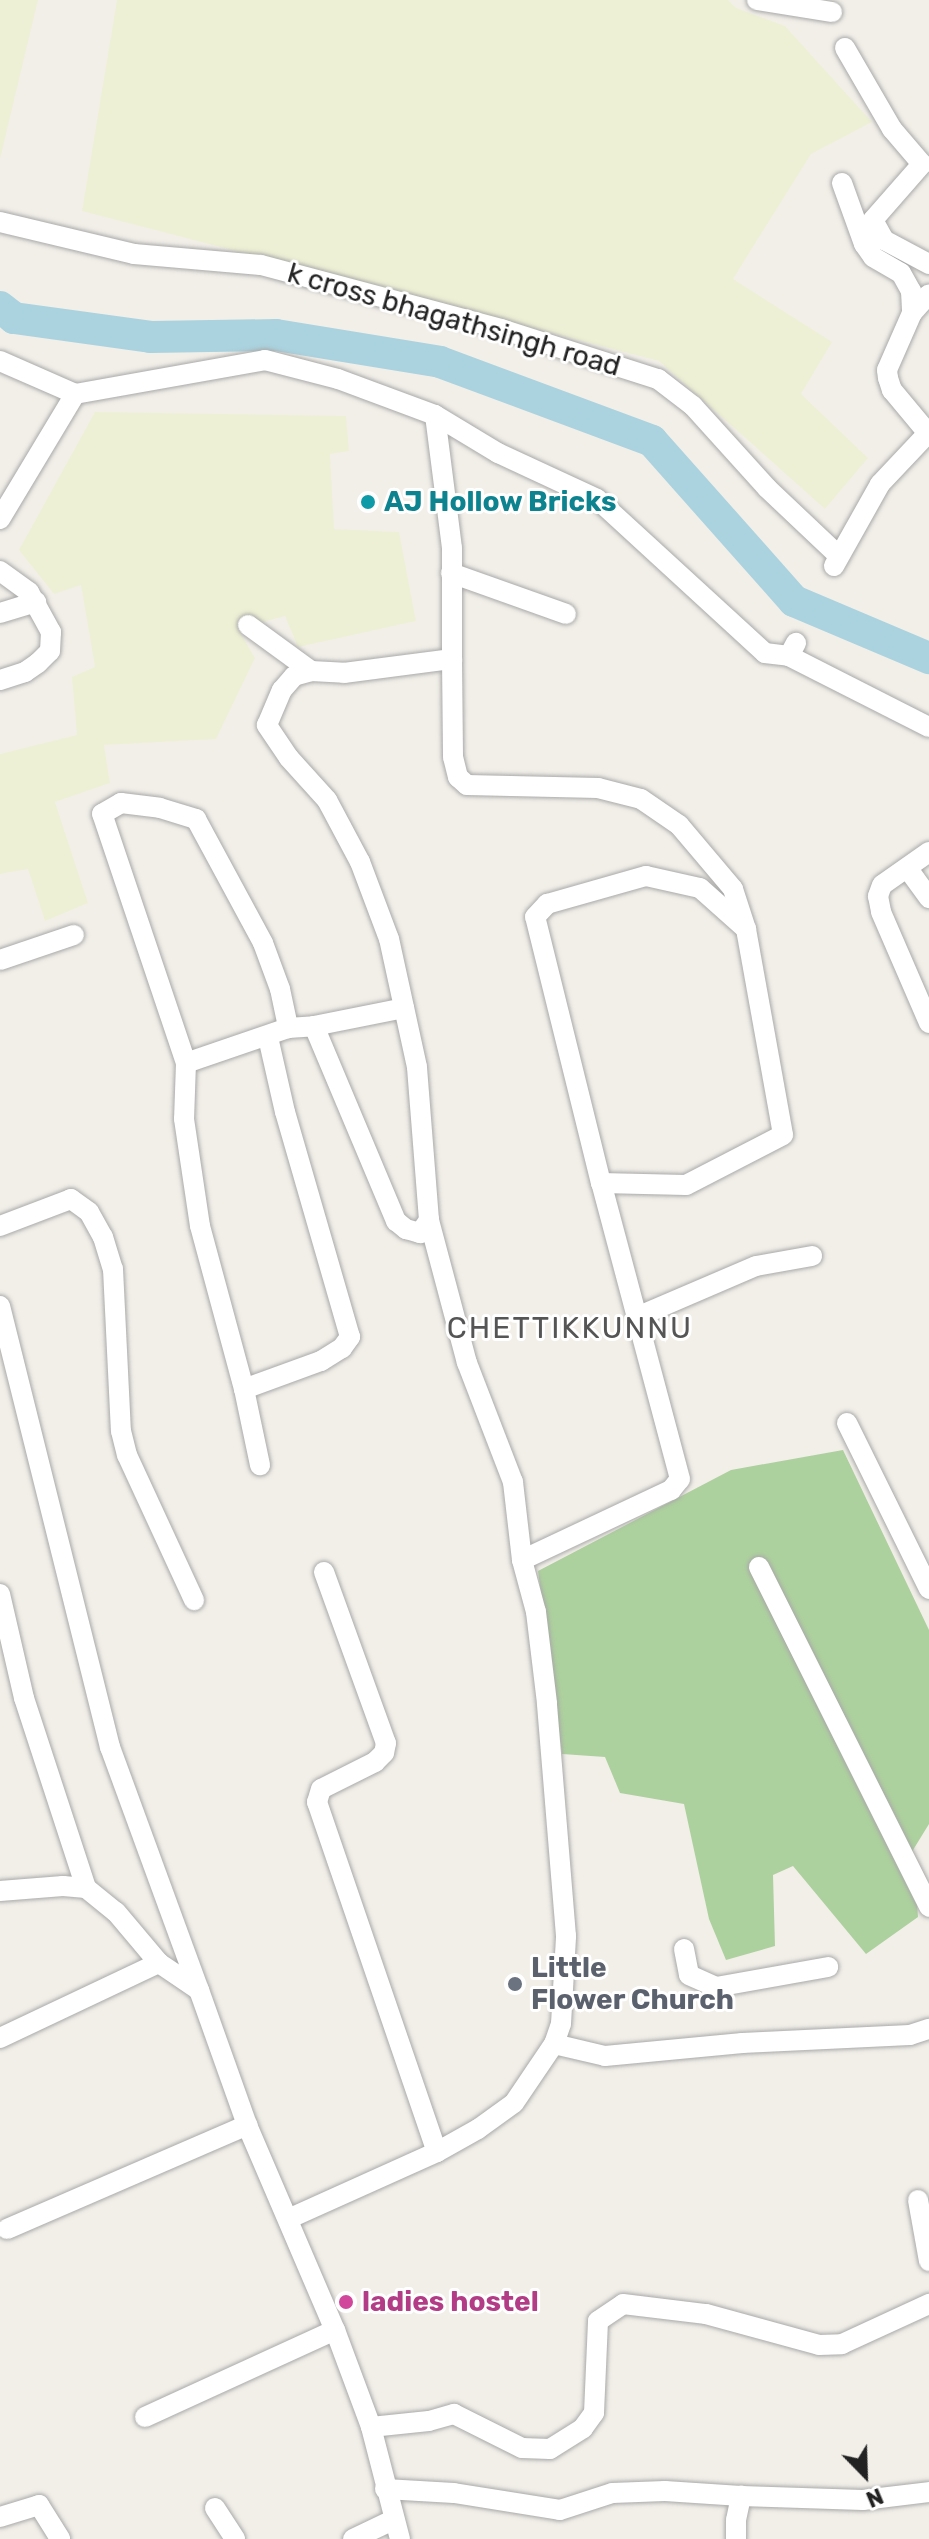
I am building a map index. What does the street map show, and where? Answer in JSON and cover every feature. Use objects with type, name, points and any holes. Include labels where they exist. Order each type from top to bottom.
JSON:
[{"type":"street","points":[[757,0],[832,12]]},
{"type":"street","points":[[845,48],[892,129],[922,164],[873,220],[884,240],[929,264]]},
{"type":"street","points":[[842,183],[864,244],[873,257],[901,273],[906,280],[911,291],[912,313]]},
{"type":"street","name":"k cross bhagathsingh road","points":[[0,222],[134,254],[261,265],[501,329],[658,379],[693,406],[836,561],[880,484],[928,432]]},
{"type":"street","points":[[928,432],[892,390],[887,370],[912,313],[929,294]]},
{"type":"street","points":[[0,361],[75,394],[265,360],[338,379],[435,415],[498,453],[597,499],[765,653],[792,650],[929,727]]},
{"type":"street","points":[[0,519],[75,394]]},
{"type":"street","points":[[435,415],[448,494],[453,757],[458,777],[467,785],[598,788],[641,799],[679,825],[733,889],[746,929],[783,1135],[686,1185],[601,1183]]},
{"type":"street","points":[[0,571],[29,592],[51,632],[50,651],[25,672],[0,680]]},
{"type":"street","points":[[451,573],[566,614]]},
{"type":"street","points":[[0,613],[36,602]]},
{"type":"street","points":[[248,625],[311,671]]},
{"type":"street","points":[[288,2219],[437,2152],[514,2103],[554,2044],[561,2024],[566,1936],[547,1703],[536,1612],[522,1560],[513,1482],[467,1363],[429,1220],[417,1067],[389,939],[360,862],[327,800],[289,758],[267,725],[282,690],[294,676],[311,671],[344,673],[452,659]]},
{"type":"street","points":[[260,1465],[244,1389],[200,1226],[184,1119],[186,1063],[102,814],[121,803],[160,808],[196,819],[263,943],[280,989],[288,1028]]},
{"type":"street","points":[[929,852],[882,885],[878,896],[881,912],[929,1023]]},
{"type":"street","points":[[908,869],[929,898]]},
{"type":"street","points":[[522,1560],[671,1490],[680,1479],[601,1183],[535,917],[547,904],[646,876],[700,888],[746,929]]},
{"type":"street","points":[[0,960],[74,935]]},
{"type":"street","points":[[186,1063],[288,1028],[314,1026],[404,1008]]},
{"type":"street","points":[[314,1026],[396,1221],[406,1229],[420,1233],[429,1220]]},
{"type":"street","points":[[244,1389],[321,1361],[342,1348],[350,1337],[285,1112],[268,1037]]},
{"type":"street","points":[[0,1226],[57,1201],[71,1199],[89,1212],[103,1237],[113,1269],[121,1431],[127,1455],[194,1600]]},
{"type":"street","points":[[637,1317],[756,1266],[812,1256]]},
{"type":"street","points":[[0,1306],[110,1747],[247,2125],[335,2330],[371,2427],[397,2529],[353,2539]]},
{"type":"street","points":[[847,1423],[929,1589]]},
{"type":"street","points":[[759,1567],[929,1907]]},
{"type":"street","points":[[324,1572],[386,1743],[384,1753],[375,1762],[321,1789],[317,1802],[437,2152]]},
{"type":"street","points":[[0,1594],[24,1698],[86,1888],[116,1912],[159,1963],[199,1990]]},
{"type":"street","points":[[1,1889],[86,1888]]},
{"type":"street","points":[[684,1949],[689,1975],[716,1987],[828,1967]]},
{"type":"street","points":[[0,2038],[159,1963]]},
{"type":"street","points":[[554,2044],[605,2056],[742,2043],[910,2035],[929,2029]]},
{"type":"street","points":[[7,2229],[247,2125]]},
{"type":"street","points":[[918,2200],[929,2261]]},
{"type":"street","points":[[371,2427],[429,2421],[454,2414],[522,2448],[550,2449],[583,2428],[594,2413],[598,2321],[623,2304],[706,2314],[819,2345],[842,2344],[929,2304]]},
{"type":"street","points":[[145,2417],[335,2330]]},
{"type":"street","points":[[385,2489],[454,2493],[560,2510],[612,2493],[665,2491],[863,2500],[929,2492]]},
{"type":"street","points":[[736,2539],[741,2496]]},
{"type":"street","points":[[0,2517],[39,2505],[60,2539]]},
{"type":"street","points":[[215,2508],[235,2539]]},
{"type":"green space","points":[[0,0],[38,0],[0,159]]},
{"type":"green space","points":[[117,0],[728,0],[736,8],[785,26],[872,122],[811,154],[733,279],[832,342],[801,394],[868,458],[825,509],[659,361],[82,211]]},
{"type":"green space","points":[[95,412],[346,416],[349,451],[330,454],[334,529],[399,532],[416,621],[298,647],[285,616],[238,629],[255,658],[216,739],[104,745],[110,783],[55,802],[88,903],[45,921],[28,869],[0,874],[0,754],[77,735],[72,677],[95,667],[81,585],[54,594],[19,550]]},
{"type":"green space","points":[[843,1450],[929,1630],[929,1824],[913,1850],[918,1917],[866,1954],[793,1866],[773,1875],[775,1946],[726,1960],[709,1919],[684,1804],[620,1793],[605,1757],[562,1754],[538,1571],[731,1470]]},
{"type":"waterway","points":[[0,307],[14,318],[151,337],[276,335],[440,362],[652,441],[794,601],[929,658]]},
{"type":"place","name":"AJ Hollow Bricks","points":[[368,502]]},
{"type":"place","name":"Little Flower Church","points":[[515,1984]]},
{"type":"place","name":"ladies hostel","points":[[346,2302]]},
{"type":"district","name":"CHETTIKKUNNU","points":[[570,1328]]}]
